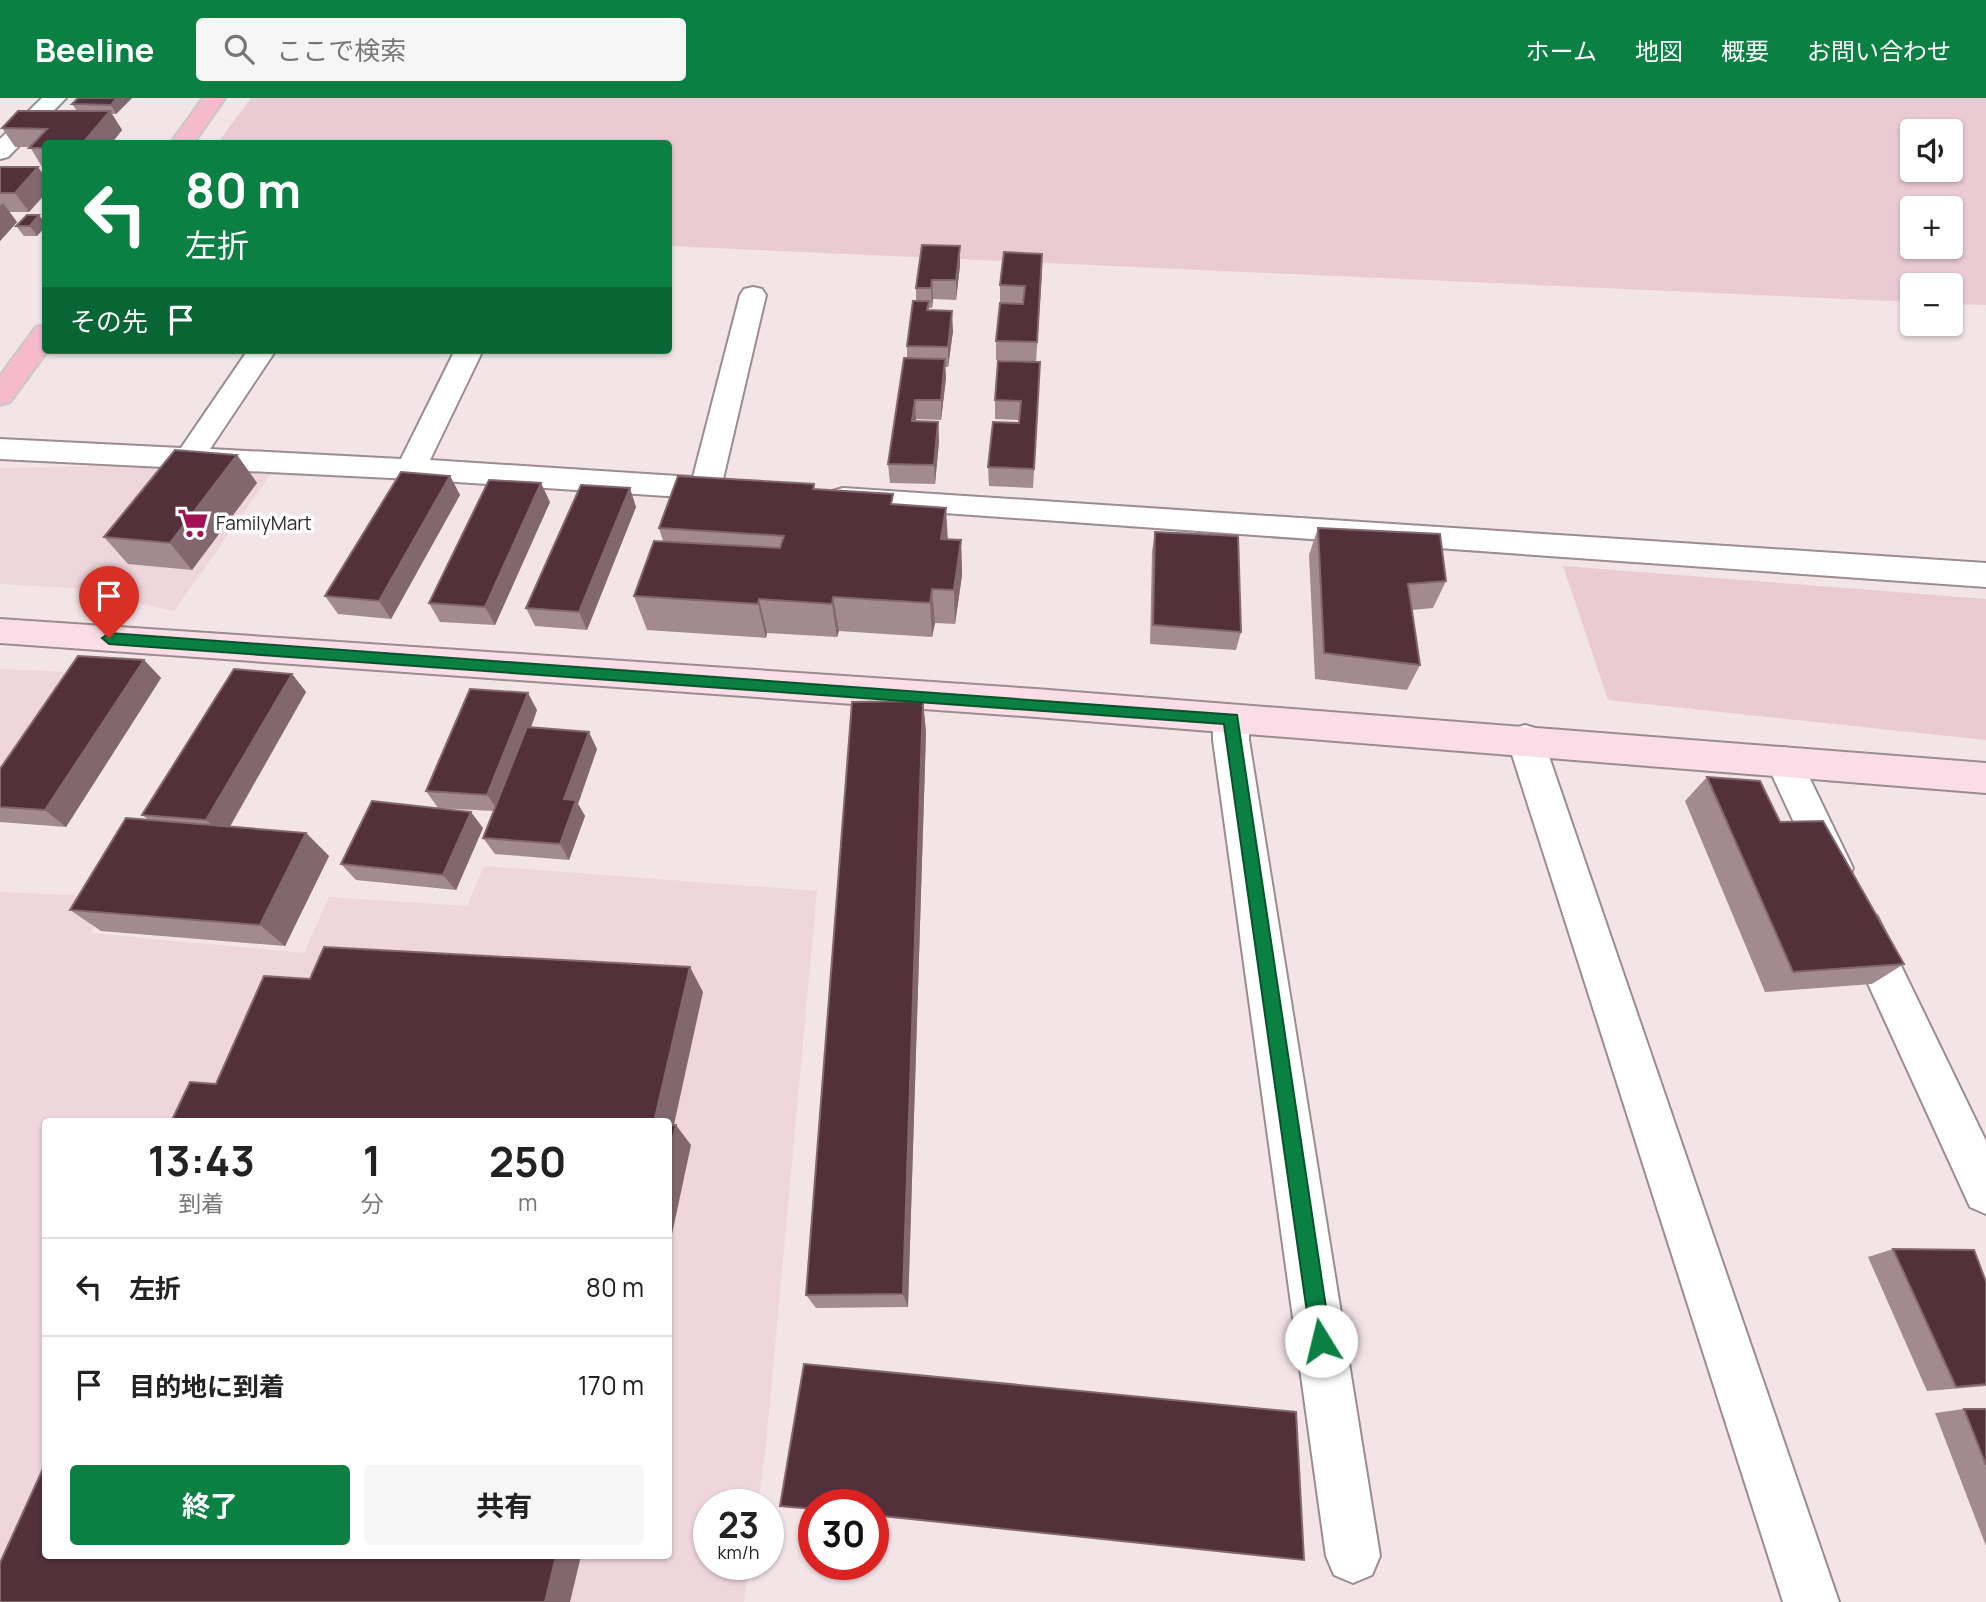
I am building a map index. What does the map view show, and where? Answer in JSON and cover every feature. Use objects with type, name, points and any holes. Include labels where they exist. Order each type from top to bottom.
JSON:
[{"type":"main road","points":[[184,140],[214,98]]},
{"type":"main road","points":[[0,396],[42,338]]},
{"type":"street","points":[[0,152],[55,98]]},
{"type":"street","points":[[705,489],[753,295]]},
{"type":"street","points":[[188,460],[259,354]]},
{"type":"street","points":[[411,469],[467,354]]},
{"type":"street","points":[[0,449],[411,469],[761,493]]},
{"type":"street","points":[[817,496],[1986,575]]},
{"type":"street","points":[[0,631],[1525,740],[1986,778]]},
{"type":"street","points":[[1231,719],[1239,793],[1353,1556]]},
{"type":"street","points":[[1525,740],[1811,1602]]},
{"type":"street","points":[[1784,762],[1986,1191]]},
{"type":"shaded area","points":[[251,98],[1986,98],[1986,305],[1963,304],[1963,273],[1900,273],[1900,301],[672,246],[672,140],[220,140]]},
{"type":"shaded area","points":[[92,466],[271,474],[174,611],[73,588],[0,584],[0,468]]},
{"type":"shaded area","points":[[1563,566],[1986,599],[1986,740],[1608,700]]},
{"type":"shaded area","points":[[0,669],[91,673],[0,813]]},
{"type":"shaded area","points":[[484,866],[817,891],[760,1489],[693,1489],[693,1580],[747,1580],[744,1602],[0,1602],[0,892],[110,897],[91,933],[304,953],[329,897],[467,906]]},
{"type":"building","points":[[78,98],[117,98],[111,105],[72,104]]},
{"type":"building","points":[[18,111],[110,111],[85,140],[42,140],[42,148],[29,148],[47,129],[2,128]]},
{"type":"building","points":[[0,167],[38,167],[15,193],[0,193]]},
{"type":"building","points":[[27,215],[39,215],[30,226],[16,226]]},
{"type":"building","points":[[922,245],[960,246],[956,280],[932,280],[931,288],[916,288]]},
{"type":"building","points":[[1004,252],[1042,254],[1037,342],[996,341],[1000,303],[1023,304],[1025,286],[1000,285]]},
{"type":"building","points":[[913,301],[929,301],[927,310],[952,311],[948,347],[907,346]]},
{"type":"building","points":[[904,358],[945,359],[941,400],[915,400],[912,421],[938,422],[934,465],[888,464]]},
{"type":"building","points":[[998,361],[1040,362],[1034,469],[988,467],[993,422],[1019,423],[1021,401],[995,400]]},
{"type":"building","points":[[175,450],[237,455],[170,543],[104,537]]},
{"type":"building","points":[[401,472],[450,476],[379,601],[325,596]]},
{"type":"building","points":[[678,476],[814,484],[813,489],[893,494],[891,504],[946,508],[941,539],[961,540],[954,590],[932,589],[930,603],[833,597],[832,604],[759,599],[758,604],[634,596],[654,541],[780,548],[784,536],[659,528]]},
{"type":"building","points":[[489,480],[541,483],[485,607],[429,603]]},
{"type":"building","points":[[581,485],[630,488],[579,612],[526,608]]},
{"type":"building","points":[[1318,528],[1440,534],[1446,581],[1408,584],[1420,665],[1324,653]]},
{"type":"building","points":[[1155,532],[1238,536],[1241,632],[1153,625]]},
{"type":"building","points":[[78,656],[144,660],[45,810],[0,807],[0,769]]},
{"type":"building","points":[[234,669],[292,674],[206,820],[142,815]]},
{"type":"building","points":[[470,689],[528,693],[487,795],[426,791]]},
{"type":"building","points":[[923,701],[903,1294],[806,1295],[852,702]]},
{"type":"building","points":[[527,727],[589,732],[564,799],[576,800],[560,844],[483,838]]},
{"type":"building","points":[[1707,777],[1760,781],[1780,822],[1823,821],[1904,964],[1793,972]]},
{"type":"building","points":[[372,801],[471,812],[443,875],[341,864]]},
{"type":"building","points":[[126,818],[306,833],[260,925],[70,910]]},
{"type":"building","points":[[324,947],[690,967],[655,1118],[173,1118],[190,1082],[216,1084],[264,976],[310,979]]},
{"type":"building","points":[[672,1125],[676,1125],[672,1142]]},
{"type":"building","points":[[1893,1249],[1974,1250],[1986,1282],[1986,1384],[1956,1387]]},
{"type":"building","points":[[804,1364],[1296,1412],[1304,1560],[889,1517],[889,1489],[798,1489],[798,1508],[784,1506],[783,1489]]},
{"type":"building","points":[[1964,1409],[1986,1409],[1986,1465]]},
{"type":"building","points":[[42,1471],[42,1559],[555,1559],[545,1602],[0,1602],[0,1563]]},
{"type":"place","name":"FamilyMart","points":[[193,523]]},
{"type":"route","points":[[109,638],[1231,719],[1231,740],[1321,1341]]}]
